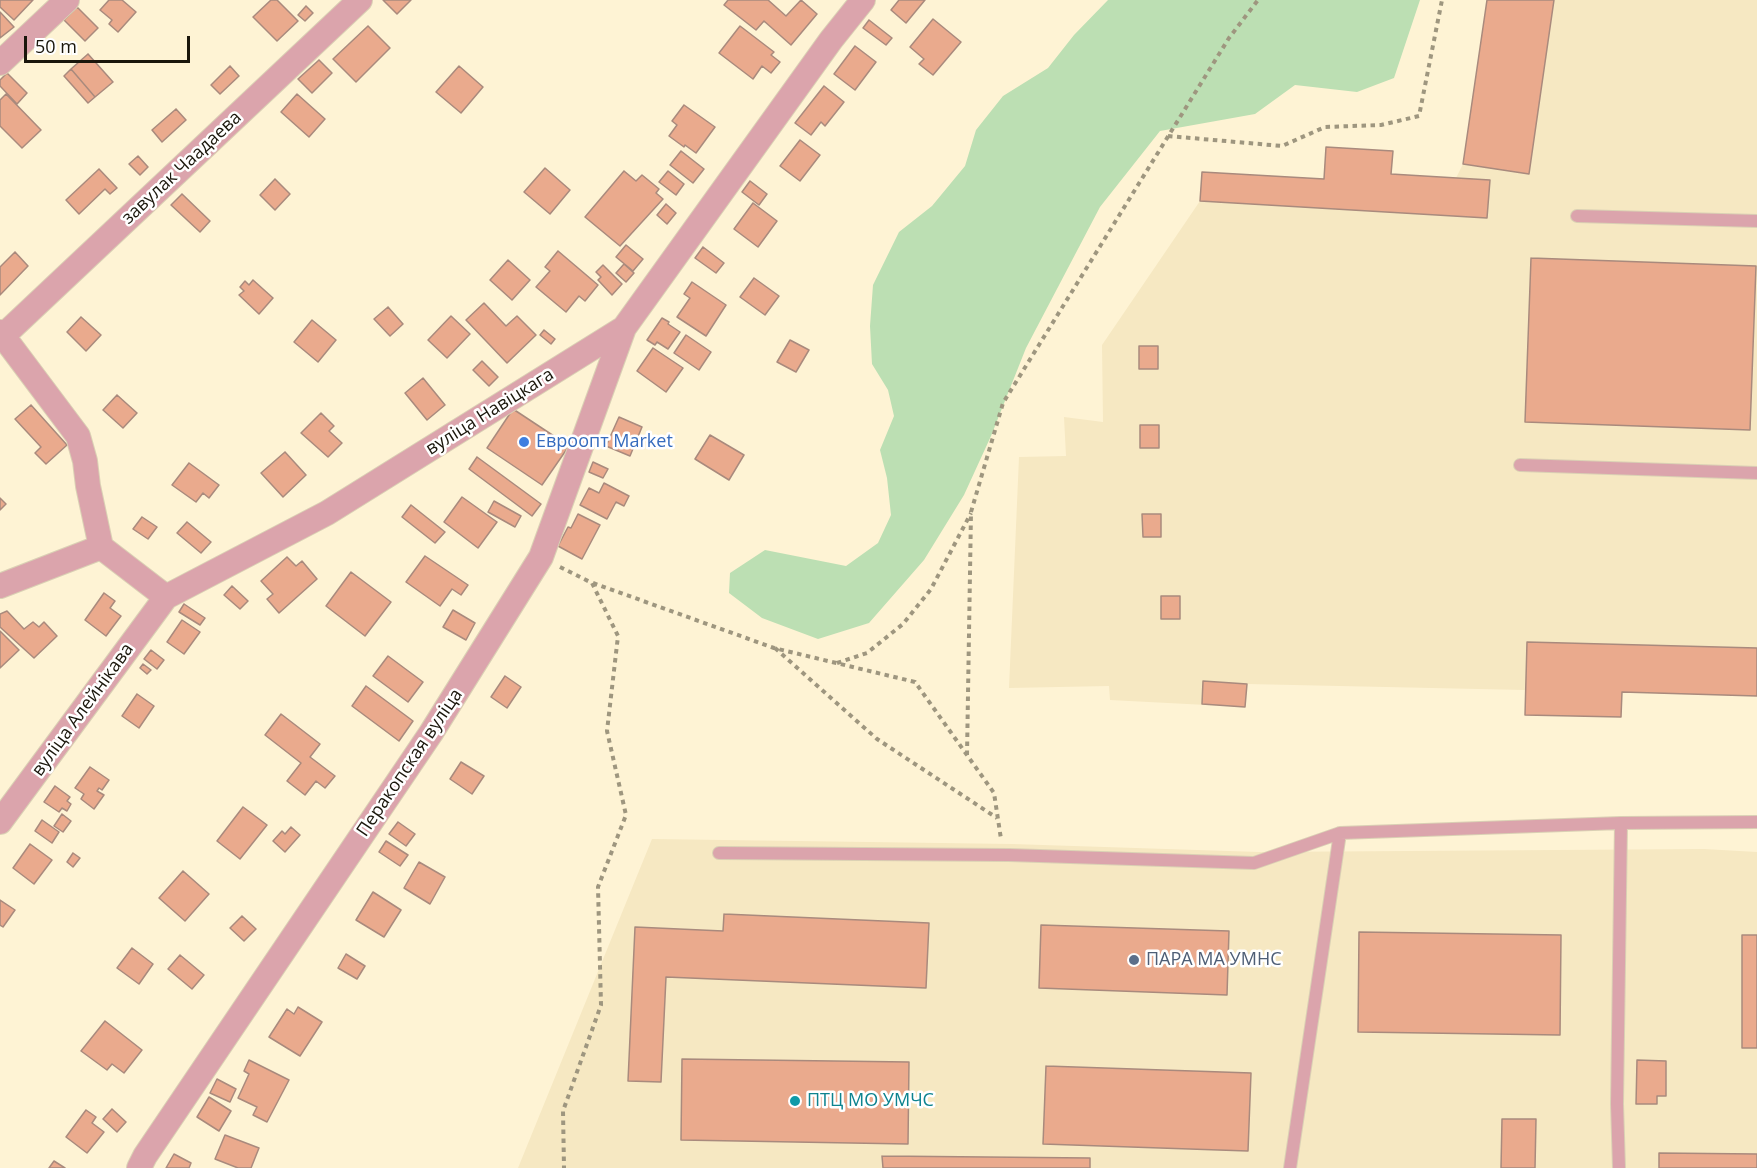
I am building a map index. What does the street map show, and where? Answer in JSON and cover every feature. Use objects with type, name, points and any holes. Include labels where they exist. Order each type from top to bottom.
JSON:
[{"type":"street","points":[[0,63],[67,0]]},
{"type":"street","name":"завулак Чаадаева","points":[[2,333],[360,0]]},
{"type":"street","name":"вуліца Навіцкага","points":[[166,597],[327,513],[624,328],[831,40],[863,0]]},
{"type":"street","name":"Перакопская вуліца","points":[[139,1168],[158,1136],[431,733],[541,558],[624,328]]},
{"type":"street","points":[[2,333],[78,436],[84,455],[101,547],[166,597]]},
{"type":"street","points":[[0,586],[101,547]]},
{"type":"street","name":"вуліца Алейнікава","points":[[0,822],[166,597]]},
{"type":"lane","points":[[1577,216],[1757,221]]},
{"type":"lane","points":[[1520,465],[1757,473]]},
{"type":"lane","points":[[719,853],[1009,855],[1254,863],[1340,833],[1621,823],[1757,822]]},
{"type":"lane","points":[[1619,1168],[1617,1104],[1621,823]]},
{"type":"lane","points":[[1290,1168],[1340,833]]},
{"type":"path","points":[[837,663],[867,653],[903,624],[931,589],[971,512],[1003,403],[1229,38],[1258,0]]},
{"type":"path","points":[[1168,136],[1282,146],[1325,127],[1381,125],[1419,116],[1442,0]]},
{"type":"path","points":[[967,755],[971,512]]},
{"type":"path","points":[[541,558],[592,583],[774,648],[915,682],[994,793],[1001,843],[1009,855]]},
{"type":"path","points":[[564,1168],[563,1111],[601,1005],[598,886],[626,815],[607,731],[618,636],[592,583]]},
{"type":"path","points":[[774,648],[877,739],[998,819]]},
{"type":"shaded area","points":[[1487,0],[1757,0],[1757,696],[1622,692],[1621,717],[1525,715],[1525,690],[1247,684],[1245,707],[1110,700],[1109,686],[1009,688],[1019,457],[1066,456],[1064,417],[1103,422],[1102,345],[1200,201],[1202,172],[1324,179],[1326,147],[1393,151],[1392,174],[1456,178],[1463,164]]},
{"type":"shaded area","points":[[652,839],[1012,844],[1259,852],[1704,849],[1757,852],[1757,1168],[518,1168]]},
{"type":"green space","points":[[1108,0],[1420,0],[1394,78],[1357,92],[1295,85],[1255,114],[1160,131],[1100,207],[1026,348],[991,436],[964,495],[924,560],[869,623],[818,639],[762,618],[729,593],[730,573],[765,550],[846,566],[878,543],[891,515],[887,478],[880,450],[894,416],[888,390],[872,364],[870,326],[873,285],[899,232],[932,206],[965,166],[976,130],[1003,96],[1048,68],[1074,35]]},
{"type":"building","points":[[0,0],[33,0],[14,20],[0,7]]},
{"type":"building","points":[[109,0],[122,0],[136,12],[118,32],[109,24],[112,20],[100,10]]},
{"type":"building","points":[[271,0],[277,0],[298,21],[277,41],[253,17]]},
{"type":"building","points":[[383,0],[411,0],[397,14]]},
{"type":"building","points":[[728,0],[768,0],[786,16],[801,0],[817,14],[791,45],[764,21],[756,30],[724,5]]},
{"type":"building","points":[[899,0],[925,0],[906,23],[891,10]]},
{"type":"building","points":[[1487,0],[1554,0],[1529,174],[1463,164]]},
{"type":"building","points":[[306,6],[313,13],[305,21],[298,15]]},
{"type":"building","points":[[77,7],[98,28],[85,41],[64,20]]},
{"type":"building","points":[[0,12],[14,27],[0,38]]},
{"type":"building","points":[[933,19],[961,42],[933,75],[919,64],[924,59],[910,47]]},
{"type":"building","points":[[869,20],[892,38],[886,45],[863,28]]},
{"type":"building","points":[[368,26],[390,48],[356,82],[333,59]]},
{"type":"building","points":[[740,26],[774,52],[771,55],[780,62],[771,73],[762,66],[753,79],[719,53]]},
{"type":"building","points":[[855,46],[876,62],[855,90],[834,74]]},
{"type":"building","points":[[88,54],[113,82],[95,97],[71,69]]},
{"type":"building","points":[[319,60],[332,73],[312,93],[298,79]]},
{"type":"building","points":[[230,66],[239,76],[220,94],[211,85]]},
{"type":"building","points":[[459,66],[483,87],[461,113],[436,92]]},
{"type":"building","points":[[71,69],[95,97],[88,103],[64,76]]},
{"type":"building","points":[[7,73],[27,93],[17,104],[0,86],[0,80]]},
{"type":"building","points":[[824,86],[844,102],[825,126],[821,122],[811,135],[795,123]]},
{"type":"building","points":[[6,94],[41,130],[22,148],[0,126],[0,100]]},
{"type":"building","points":[[297,94],[325,119],[309,137],[281,112]]},
{"type":"building","points":[[684,105],[715,127],[696,153],[669,136],[677,125],[672,121]]},
{"type":"building","points":[[176,109],[186,120],[162,142],[152,130]]},
{"type":"building","points":[[800,140],[820,155],[800,181],[780,166]]},
{"type":"building","points":[[1326,147],[1393,151],[1391,174],[1490,180],[1487,218],[1200,201],[1202,172],[1324,179]]},
{"type":"building","points":[[681,151],[704,169],[693,183],[670,165]]},
{"type":"building","points":[[138,156],[148,167],[140,175],[129,164]]},
{"type":"building","points":[[545,168],[570,190],[550,214],[524,192]]},
{"type":"building","points":[[99,169],[117,188],[110,194],[105,189],[79,214],[66,200]]},
{"type":"building","points":[[624,171],[636,181],[642,175],[659,189],[656,193],[663,199],[620,246],[585,217]]},
{"type":"building","points":[[668,171],[684,184],[676,195],[659,182]]},
{"type":"building","points":[[275,179],[290,194],[275,210],[260,195]]},
{"type":"building","points":[[750,181],[767,194],[759,205],[742,192]]},
{"type":"building","points":[[182,194],[210,221],[200,232],[171,205]]},
{"type":"building","points":[[753,203],[777,221],[758,247],[734,229]]},
{"type":"building","points":[[666,204],[676,213],[667,224],[657,215]]},
{"type":"building","points":[[626,245],[643,259],[633,271],[616,257]]},
{"type":"building","points":[[703,247],[724,263],[716,273],[695,258]]},
{"type":"building","points":[[558,251],[598,285],[585,301],[579,296],[566,312],[536,287],[550,271],[545,267]]},
{"type":"building","points":[[15,252],[28,266],[0,295],[0,267]]},
{"type":"building","points":[[1531,258],[1756,266],[1750,430],[1525,422]]},
{"type":"building","points":[[508,260],[530,280],[512,300],[490,280]]},
{"type":"building","points":[[624,264],[634,273],[626,282],[616,273]]},
{"type":"building","points":[[603,265],[622,284],[612,295],[598,280],[601,277],[596,272]]},
{"type":"building","points":[[754,278],[779,296],[765,315],[740,297]]},
{"type":"building","points":[[253,280],[273,298],[259,314],[239,295],[244,291],[240,287],[245,281],[249,285]]},
{"type":"building","points":[[692,282],[726,305],[706,336],[677,317],[690,298],[684,294]]},
{"type":"building","points":[[484,303],[506,326],[517,316],[536,335],[507,363],[466,320]]},
{"type":"building","points":[[388,307],[403,324],[390,336],[374,319]]},
{"type":"building","points":[[451,316],[470,334],[447,358],[428,340]]},
{"type":"building","points":[[81,317],[101,335],[86,351],[67,332]]},
{"type":"building","points":[[662,318],[680,332],[668,349],[657,342],[655,345],[647,340]]},
{"type":"building","points":[[312,320],[336,340],[318,362],[294,342]]},
{"type":"building","points":[[544,330],[555,339],[551,344],[540,335]]},
{"type":"building","points":[[686,335],[711,352],[699,370],[674,353]]},
{"type":"building","points":[[790,340],[809,350],[796,372],[777,362]]},
{"type":"building","points":[[1139,346],[1158,346],[1158,369],[1139,369]]},
{"type":"building","points":[[653,348],[683,368],[666,392],[637,371]]},
{"type":"building","points":[[482,361],[498,377],[489,386],[473,370]]},
{"type":"building","points":[[423,378],[445,405],[427,420],[405,393]]},
{"type":"building","points":[[117,395],[137,413],[123,428],[103,410]]},
{"type":"building","points":[[31,405],[67,445],[46,464],[35,453],[41,447],[15,419]]},
{"type":"building","points":[[513,409],[569,446],[542,485],[487,448]]},
{"type":"building","points":[[321,413],[334,426],[329,431],[342,443],[328,457],[301,433]]},
{"type":"building","points":[[619,417],[642,427],[630,456],[606,446]]},
{"type":"building","points":[[1140,425],[1159,425],[1159,448],[1140,448]]},
{"type":"building","points":[[710,435],[744,455],[729,480],[695,459]]},
{"type":"building","points":[[285,452],[306,475],[283,497],[261,473]]},
{"type":"building","points":[[477,457],[541,504],[532,516],[469,469]]},
{"type":"building","points":[[593,462],[608,469],[603,478],[589,472]]},
{"type":"building","points":[[189,463],[219,485],[209,498],[203,493],[196,502],[172,485]]},
{"type":"building","points":[[604,483],[629,496],[624,506],[616,502],[607,519],[580,505],[589,488],[599,493]]},
{"type":"building","points":[[462,497],[497,522],[478,548],[444,522]]},
{"type":"building","points":[[0,498],[6,504],[0,510]]},
{"type":"building","points":[[494,501],[521,516],[515,527],[488,512]]},
{"type":"building","points":[[411,505],[445,532],[435,543],[402,517]]},
{"type":"building","points":[[578,514],[600,525],[582,559],[558,546]]},
{"type":"building","points":[[1142,514],[1161,514],[1161,537],[1143,537]]},
{"type":"building","points":[[142,517],[157,527],[148,539],[133,529]]},
{"type":"building","points":[[187,522],[211,542],[201,553],[177,533]]},
{"type":"building","points":[[425,556],[468,585],[461,595],[452,589],[440,606],[406,582]]},
{"type":"building","points":[[287,557],[296,566],[302,561],[317,579],[279,613],[267,599],[273,594],[261,581]]},
{"type":"building","points":[[351,572],[391,602],[365,636],[326,606]]},
{"type":"building","points":[[232,586],[248,601],[240,609],[224,595]]},
{"type":"building","points":[[104,593],[115,601],[110,608],[121,616],[106,636],[85,620]]},
{"type":"building","points":[[1161,596],[1180,596],[1180,619],[1161,619]]},
{"type":"building","points":[[184,604],[205,618],[200,625],[179,612]]},
{"type":"building","points":[[453,610],[475,623],[466,640],[443,627]]},
{"type":"building","points":[[7,611],[24,629],[33,622],[39,627],[44,622],[57,636],[34,658],[0,627],[0,614]]},
{"type":"building","points":[[182,620],[200,632],[184,654],[167,642]]},
{"type":"building","points":[[0,631],[19,650],[0,668]]},
{"type":"building","points":[[1527,642],[1757,648],[1757,696],[1622,692],[1621,717],[1525,715]]},
{"type":"building","points":[[151,650],[164,660],[157,669],[144,659]]},
{"type":"building","points":[[388,656],[423,682],[408,702],[373,676]]},
{"type":"building","points":[[143,664],[151,670],[147,674],[140,668]]},
{"type":"building","points":[[505,676],[521,687],[507,708],[491,697]]},
{"type":"building","points":[[1203,681],[1247,684],[1245,707],[1202,704]]},
{"type":"building","points":[[366,686],[413,721],[399,741],[352,706]]},
{"type":"building","points":[[137,694],[154,706],[139,728],[122,716]]},
{"type":"building","points":[[281,714],[320,744],[310,757],[335,776],[325,788],[316,781],[305,795],[287,781],[301,763],[265,735]]},
{"type":"building","points":[[461,762],[484,776],[472,794],[450,779]]},
{"type":"building","points":[[90,767],[109,780],[102,790],[99,788],[97,791],[104,795],[94,809],[81,799],[84,794],[75,788]]},
{"type":"building","points":[[55,786],[70,797],[67,801],[71,804],[67,811],[62,808],[59,812],[44,802]]},
{"type":"building","points":[[243,807],[267,825],[240,859],[217,841]]},
{"type":"building","points":[[62,814],[71,821],[63,832],[54,826]]},
{"type":"building","points":[[42,820],[59,832],[52,843],[35,831]]},
{"type":"building","points":[[398,822],[415,834],[406,846],[389,834]]},
{"type":"building","points":[[291,827],[300,835],[285,852],[273,841],[282,831],[285,834]]},
{"type":"building","points":[[386,841],[408,855],[400,866],[379,852]]},
{"type":"building","points":[[30,844],[52,860],[34,884],[13,868]]},
{"type":"building","points":[[73,853],[80,858],[73,867],[67,862]]},
{"type":"building","points":[[419,862],[445,877],[430,904],[404,888]]},
{"type":"building","points":[[183,871],[209,894],[185,921],[159,898]]},
{"type":"building","points":[[373,892],[401,910],[384,937],[356,920]]},
{"type":"building","points":[[0,900],[15,910],[3,927],[0,925]]},
{"type":"building","points":[[724,914],[929,923],[926,988],[666,977],[661,1082],[628,1081],[635,927],[723,931]]},
{"type":"building","points":[[242,916],[256,929],[244,941],[230,928]]},
{"type":"building","name":"ПАРА МА УМНС","points":[[1041,925],[1229,931],[1227,995],[1039,988]]},
{"type":"building","points":[[1359,932],[1561,935],[1560,1035],[1358,1032]]},
{"type":"building","points":[[1742,935],[1757,935],[1757,1048],[1742,1048]]},
{"type":"building","points":[[132,948],[153,964],[139,984],[117,968]]},
{"type":"building","points":[[346,954],[365,966],[357,979],[338,968]]},
{"type":"building","points":[[180,955],[204,975],[192,989],[168,969]]},
{"type":"building","points":[[298,1007],[322,1022],[300,1056],[269,1037],[287,1009],[294,1014]]},
{"type":"building","points":[[105,1021],[142,1050],[124,1073],[112,1064],[107,1070],[81,1051]]},
{"type":"building","name":"ПТЦ МО УМЧС","points":[[682,1059],[909,1062],[908,1144],[681,1140]]},
{"type":"building","points":[[249,1060],[289,1080],[267,1122],[253,1115],[257,1107],[238,1098],[249,1074],[244,1071]]},
{"type":"building","points":[[1637,1060],[1666,1061],[1666,1096],[1657,1096],[1657,1104],[1636,1104]]},
{"type":"building","points":[[1046,1066],[1251,1073],[1248,1151],[1043,1144]]},
{"type":"building","points":[[217,1079],[236,1089],[230,1102],[210,1093]]},
{"type":"building","points":[[209,1097],[231,1111],[219,1131],[197,1117]]},
{"type":"building","points":[[112,1109],[126,1122],[117,1132],[103,1119]]},
{"type":"building","points":[[86,1110],[96,1117],[92,1123],[104,1132],[87,1153],[66,1137]]},
{"type":"building","points":[[1502,1119],[1536,1119],[1535,1168],[1501,1168]]},
{"type":"building","points":[[225,1135],[259,1148],[251,1168],[238,1168],[215,1159]]},
{"type":"building","points":[[1659,1153],[1757,1154],[1757,1168],[1659,1168]]},
{"type":"building","points":[[174,1154],[191,1163],[189,1168],[166,1168]]},
{"type":"building","points":[[882,1156],[1090,1158],[1090,1168],[883,1168]]},
{"type":"building","points":[[54,1161],[65,1168],[49,1168]]},
{"type":"place","name":"Евроопт Market","points":[[524,442]]},
{"type":"place","name":"ПАРА МА УМНС","points":[[1134,960]]},
{"type":"place","name":"ПТЦ МО УМЧС","points":[[795,1101]]}]
